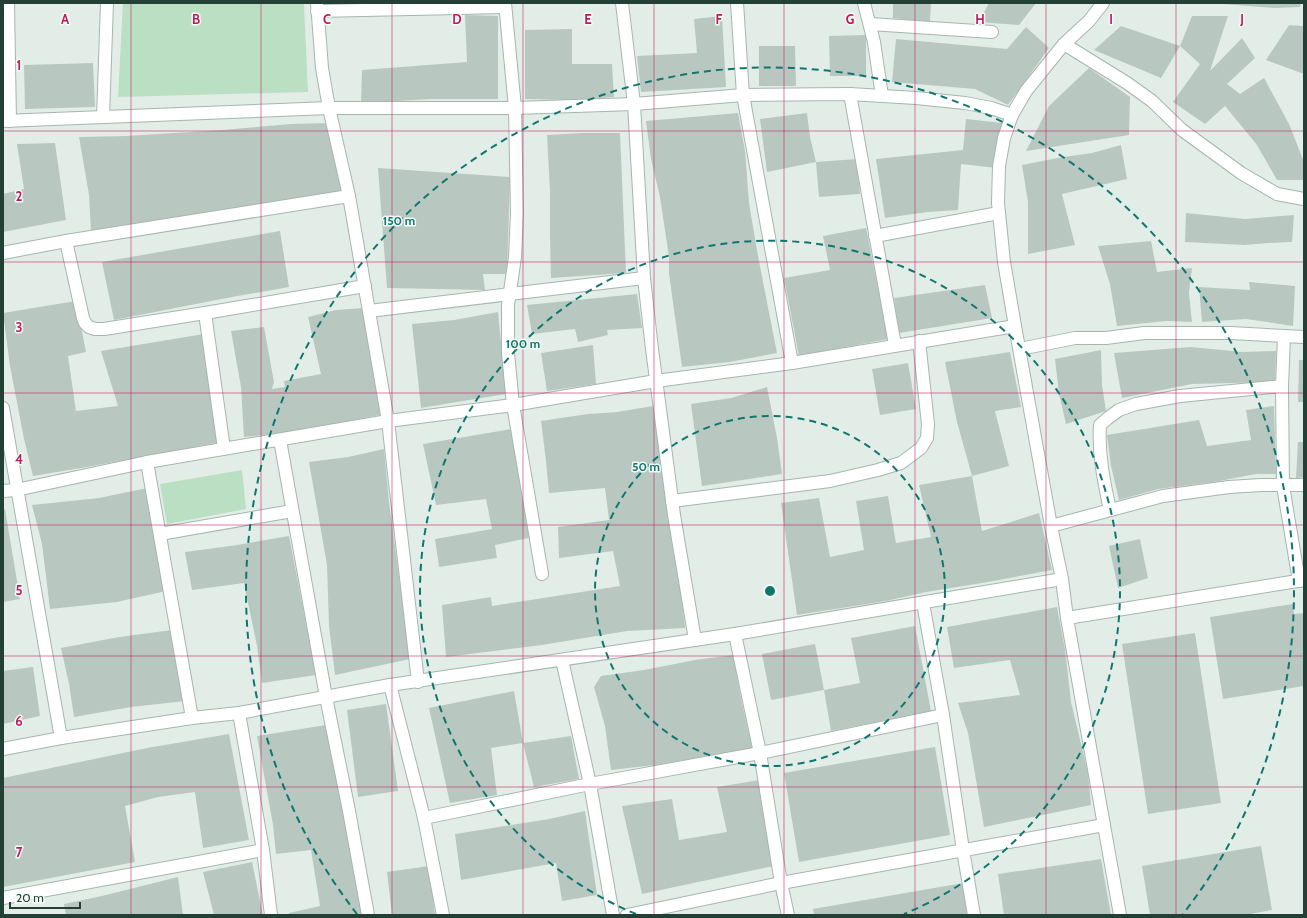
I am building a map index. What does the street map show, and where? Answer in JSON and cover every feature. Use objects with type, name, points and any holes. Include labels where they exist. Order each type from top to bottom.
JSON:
[{"type":"street","points":[[8,3],[7,121],[329,108],[515,108],[634,104],[743,96],[850,94],[965,102],[1012,115]]},
{"type":"street","points":[[103,116],[107,3]]},
{"type":"street","points":[[622,3],[634,104],[644,278],[672,501],[695,640]]},
{"type":"street","points":[[737,3],[743,96],[792,363]]},
{"type":"street","points":[[864,3],[874,42],[882,96]]},
{"type":"street","points":[[1103,3],[1089,21],[1064,44],[1026,90],[1012,115],[1004,138],[999,166],[999,213],[1004,262],[1015,326],[1062,579],[1067,618],[1120,915]]},
{"type":"street","points":[[418,682],[388,421],[349,196],[329,108],[322,68],[317,7],[505,5],[515,108],[517,212],[515,258],[507,317],[508,352],[513,405],[542,574]]},
{"type":"street","points":[[870,24],[992,32]]},
{"type":"street","points":[[1064,44],[1128,83],[1152,101],[1182,130],[1241,173],[1277,194],[1304,199]]},
{"type":"street","points":[[850,94],[895,345]]},
{"type":"street","points":[[3,253],[66,241],[349,196]]},
{"type":"street","points":[[875,236],[999,213]]},
{"type":"street","points":[[66,241],[83,318],[85,323],[94,329],[205,313],[365,286]]},
{"type":"street","points":[[369,311],[644,278]]},
{"type":"street","points":[[205,313],[224,449]]},
{"type":"street","points":[[3,491],[16,490],[147,462],[388,421],[513,405],[656,381],[792,363],[1015,326]]},
{"type":"street","points":[[1020,349],[1074,338],[1106,338],[1144,333],[1231,333],[1304,338]]},
{"type":"street","points":[[1067,618],[1301,580],[1283,486],[1282,386],[1284,336]]},
{"type":"street","points":[[672,501],[830,481],[901,463],[921,448],[927,438],[928,424],[919,341]]},
{"type":"street","points":[[1110,510],[1103,475],[1099,439],[1100,425],[1119,410],[1136,404],[1180,396],[1282,386]]},
{"type":"street","points":[[3,408],[16,490],[61,738]]},
{"type":"street","points":[[280,440],[326,697],[368,915]]},
{"type":"street","points":[[147,462],[192,718]]},
{"type":"street","points":[[1051,526],[1162,496],[1229,487],[1304,485]]},
{"type":"street","points":[[160,534],[292,511]]},
{"type":"street","points":[[3,749],[61,738],[192,718],[239,713],[390,685],[735,634],[1062,579]]},
{"type":"street","points":[[922,603],[943,715],[974,915]]},
{"type":"street","points":[[735,634],[760,753],[788,915]]},
{"type":"street","points":[[562,660],[590,784],[613,915]]},
{"type":"street","points":[[390,685],[424,818],[443,915]]},
{"type":"street","points":[[239,713],[263,850],[271,915]]},
{"type":"street","points":[[424,818],[590,784],[760,753],[943,715]]},
{"type":"street","points":[[627,915],[782,883],[1104,825]]},
{"type":"street","points":[[3,898],[263,850]]},
{"type":"green space","points":[[123,3],[304,3],[308,92],[118,97]]},
{"type":"green space","points":[[242,470],[246,509],[167,524],[160,484]]},
{"type":"building","points":[[893,3],[931,3],[930,22],[893,18]]},
{"type":"building","points":[[989,3],[1036,3],[1019,25],[979,22]]},
{"type":"building","points":[[1223,3],[1301,3],[1300,7],[1275,8]]},
{"type":"building","points":[[465,15],[498,16],[498,99],[432,99],[361,103],[362,70],[467,62]]},
{"type":"building","points":[[722,16],[726,87],[641,92],[637,56],[697,53],[694,19]]},
{"type":"building","points":[[1192,16],[1228,16],[1210,71],[1242,38],[1255,58],[1227,84],[1240,94],[1264,78],[1289,124],[1304,162],[1304,180],[1277,180],[1257,145],[1225,106],[1205,124],[1173,102],[1200,64],[1180,46]]},
{"type":"building","points":[[1289,25],[1304,26],[1304,74],[1266,60]]},
{"type":"building","points":[[1121,26],[1180,46],[1161,78],[1094,50]]},
{"type":"building","points":[[1026,27],[1049,48],[1008,105],[975,89],[892,82],[896,39],[1007,49]]},
{"type":"building","points":[[572,29],[572,64],[612,64],[614,97],[574,100],[525,99],[525,30]]},
{"type":"building","points":[[866,35],[866,76],[830,76],[829,36]]},
{"type":"building","points":[[759,46],[795,46],[796,86],[759,86]]},
{"type":"building","points":[[93,63],[95,107],[25,109],[24,65]]},
{"type":"building","points":[[1089,68],[1130,97],[1129,135],[1026,151],[1049,106]]},
{"type":"building","points":[[738,113],[745,151],[749,203],[777,353],[730,362],[682,367],[669,274],[669,257],[660,197],[651,159],[646,121]]},
{"type":"building","points":[[807,113],[810,137],[816,162],[767,172],[760,119]]},
{"type":"building","points":[[966,119],[1002,123],[997,168],[961,164],[958,210],[928,212],[885,218],[876,159],[963,150]]},
{"type":"building","points":[[329,123],[346,193],[138,223],[91,232],[89,195],[79,137],[126,136],[291,124]]},
{"type":"building","points":[[620,133],[626,273],[551,278],[550,192],[547,135]]},
{"type":"building","points":[[55,143],[66,220],[3,232],[3,194],[24,189],[17,144]]},
{"type":"building","points":[[1121,145],[1127,179],[1062,194],[1075,245],[1028,254],[1028,202],[1022,165],[1092,153]]},
{"type":"building","points":[[857,159],[860,194],[819,197],[816,162]]},
{"type":"building","points":[[378,168],[510,177],[507,274],[483,274],[485,290],[387,288]]},
{"type":"building","points":[[1186,213],[1245,219],[1294,215],[1292,242],[1244,245],[1185,242]]},
{"type":"building","points":[[866,228],[888,339],[799,356],[784,278],[830,270],[823,236]]},
{"type":"building","points":[[280,231],[289,287],[114,320],[102,262]]},
{"type":"building","points":[[1151,241],[1157,272],[1192,268],[1189,293],[1192,322],[1166,321],[1117,326],[1110,284],[1098,246]]},
{"type":"building","points":[[1249,282],[1295,286],[1293,326],[1246,319],[1202,322],[1199,287],[1250,290]]},
{"type":"building","points":[[985,285],[992,318],[899,333],[894,298]]},
{"type":"building","points":[[637,294],[642,328],[607,330],[608,335],[578,342],[575,329],[532,334],[527,305]]},
{"type":"building","points":[[76,301],[86,352],[68,356],[76,411],[118,406],[101,351],[204,334],[221,442],[33,476],[24,439],[10,366],[3,313]]},
{"type":"building","points":[[363,308],[374,367],[380,415],[292,432],[244,437],[241,387],[231,331],[264,327],[274,382],[272,389],[285,387],[284,381],[321,374],[308,317],[336,310]]},
{"type":"building","points":[[498,312],[506,394],[421,408],[412,324],[454,320]]},
{"type":"building","points":[[593,345],[596,384],[547,391],[541,353]]},
{"type":"building","points":[[1191,347],[1242,352],[1276,351],[1275,382],[1192,384],[1122,398],[1114,353]]},
{"type":"building","points":[[1101,350],[1102,385],[1106,411],[1066,424],[1059,394],[1055,359]]},
{"type":"building","points":[[1010,352],[1021,407],[995,411],[1009,466],[972,476],[957,422],[945,362]]},
{"type":"building","points":[[1299,360],[1304,360],[1304,402],[1298,402]]},
{"type":"building","points":[[908,363],[916,409],[880,415],[872,369]]},
{"type":"building","points":[[767,387],[782,474],[702,486],[691,404],[731,398]]},
{"type":"building","points":[[653,406],[672,545],[680,582],[685,628],[627,631],[542,645],[446,657],[442,605],[491,597],[492,606],[620,586],[613,551],[559,558],[558,527],[609,520],[605,488],[549,493],[541,421]]},
{"type":"building","points":[[1274,406],[1276,474],[1256,474],[1214,482],[1158,489],[1119,500],[1111,466],[1107,435],[1199,420],[1207,446],[1251,440],[1246,410]]},
{"type":"building","points":[[512,429],[529,538],[495,545],[497,558],[439,567],[435,539],[492,529],[486,499],[436,505],[423,444]]},
{"type":"building","points":[[1298,442],[1304,442],[1304,477],[1296,478]]},
{"type":"building","points":[[384,449],[389,502],[410,659],[335,675],[329,626],[327,565],[309,462],[348,457]]},
{"type":"building","points":[[972,476],[982,531],[1039,513],[1052,570],[926,592],[886,601],[797,615],[781,503],[819,498],[830,557],[864,550],[856,501],[888,496],[896,543],[931,537],[919,485]]},
{"type":"building","points":[[147,488],[166,591],[117,602],[50,609],[42,544],[32,505],[99,498]]},
{"type":"building","points":[[5,509],[20,599],[3,602],[3,510]]},
{"type":"building","points":[[289,536],[316,675],[262,683],[257,646],[244,583],[192,590],[185,552]]},
{"type":"building","points":[[1140,539],[1148,578],[1118,588],[1109,546]]},
{"type":"building","points":[[1293,604],[1294,614],[1304,613],[1304,686],[1223,699],[1210,617]]},
{"type":"building","points":[[1057,607],[1065,649],[1071,702],[1088,773],[1091,805],[984,827],[968,733],[958,703],[1020,695],[1010,660],[954,668],[947,627]]},
{"type":"building","points":[[915,626],[931,711],[831,731],[824,690],[860,683],[851,638]]},
{"type":"building","points":[[172,630],[185,701],[131,707],[74,717],[61,648],[119,637]]},
{"type":"building","points":[[1195,633],[1221,803],[1148,814],[1122,644]]},
{"type":"building","points":[[815,644],[824,690],[771,700],[762,654]]},
{"type":"building","points":[[733,655],[752,748],[655,765],[611,770],[605,726],[594,687],[601,676]]},
{"type":"building","points":[[33,667],[40,716],[3,724],[3,671]]},
{"type":"building","points":[[514,691],[523,743],[491,748],[497,795],[450,803],[429,708]]},
{"type":"building","points":[[386,704],[398,791],[358,797],[347,710]]},
{"type":"building","points":[[326,725],[351,845],[362,915],[289,915],[289,913],[320,906],[311,850],[276,854],[273,825],[257,736]]},
{"type":"building","points":[[229,734],[249,840],[203,848],[195,792],[158,797],[125,806],[135,862],[3,887],[3,778],[147,748]]},
{"type":"building","points":[[571,736],[579,779],[534,787],[523,743]]},
{"type":"building","points":[[935,747],[950,835],[799,862],[784,773]]},
{"type":"building","points":[[760,780],[774,866],[642,894],[622,806],[672,799],[679,840],[727,832],[717,787]]},
{"type":"building","points":[[585,811],[597,895],[562,901],[556,863],[461,880],[455,834],[549,819]]},
{"type":"building","points":[[1261,846],[1272,910],[1245,915],[1150,915],[1142,866]]},
{"type":"building","points":[[1101,859],[1111,915],[1004,915],[998,874]]},
{"type":"building","points":[[252,862],[263,915],[214,915],[203,872]]},
{"type":"building","points":[[429,866],[435,915],[392,915],[387,872]]},
{"type":"building","points":[[178,877],[183,915],[66,915],[64,904]]},
{"type":"building","points":[[963,883],[969,915],[814,915],[813,909]]}]
